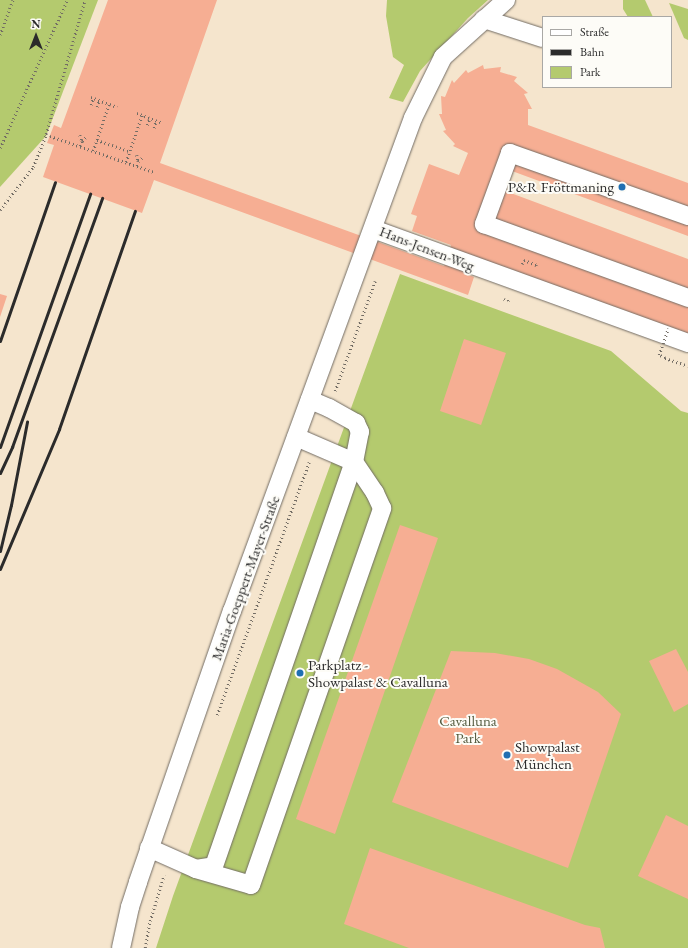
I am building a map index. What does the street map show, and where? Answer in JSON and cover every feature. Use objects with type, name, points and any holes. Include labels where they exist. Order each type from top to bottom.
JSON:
[{"type":"street","name":"Hans-Jensen-Weg","points":[[506,0],[443,57],[413,118],[373,229],[688,343]]},
{"type":"street","points":[[484,19],[542,38]]},
{"type":"street","points":[[688,216],[510,153],[484,224],[688,296]]},
{"type":"street","name":"Maria-Goeppert-Mayer-Straße","points":[[121,948],[130,907],[149,848],[232,611],[373,229]]},
{"type":"street","points":[[196,869],[214,866],[354,462],[360,432],[356,423],[329,408],[310,400]]},
{"type":"street","points":[[149,848],[196,869],[251,885],[382,508],[375,493],[354,462],[296,437]]},
{"type":"street","name":"Maria-Goeppert-Mayer-Straße","points":[[124,948],[125,929]]},
{"type":"path","points":[[0,35],[13,0]]},
{"type":"path","points":[[0,148],[67,0]]},
{"type":"path","points":[[0,210],[33,167],[46,134],[85,0]]},
{"type":"path","points":[[91,105],[92,97],[117,106]]},
{"type":"path","points":[[97,107],[99,100]]},
{"type":"path","points":[[93,151],[109,104]]},
{"type":"path","points":[[136,113],[161,122]]},
{"type":"path","points":[[126,162],[142,115]]},
{"type":"path","points":[[147,125],[150,118]]},
{"type":"path","points":[[154,128],[156,120]]},
{"type":"path","points":[[46,134],[154,172]]},
{"type":"path","points":[[80,135],[82,141]]},
{"type":"path","points":[[80,146],[86,137]]},
{"type":"path","points":[[97,140],[129,151]]},
{"type":"path","points":[[137,155],[137,166]]},
{"type":"path","points":[[138,161],[143,157]]},
{"type":"path","points":[[522,266],[524,260],[530,262],[537,265],[535,271]]},
{"type":"path","points":[[329,408],[376,278]]},
{"type":"path","points":[[668,329],[659,355],[688,366]]},
{"type":"path","points":[[214,723],[315,446]]},
{"type":"path","points":[[146,948],[150,921],[169,858]]},
{"type":"green space","points":[[0,0],[98,0],[46,136],[0,187]]},
{"type":"green space","points":[[387,0],[488,0],[468,18],[420,71],[403,102],[389,98],[404,65],[393,57],[386,16]]},
{"type":"green space","points":[[623,0],[645,0],[653,16],[627,16],[623,9]]},
{"type":"green space","points":[[669,3],[688,9],[688,40],[684,38]]},
{"type":"green space","name":"Cavalluna Park","points":[[400,274],[611,351],[681,411],[688,413],[688,948],[156,948],[173,896]]},
{"type":"building","points":[[108,0],[217,0],[160,163],[444,266],[451,245],[412,231],[417,216],[411,214],[429,164],[459,175],[468,153],[453,146],[455,144],[443,131],[446,130],[439,114],[442,114],[441,96],[445,97],[452,80],[454,83],[466,70],[468,73],[483,65],[484,69],[501,67],[500,72],[517,77],[514,81],[528,93],[524,94],[532,109],[528,109],[528,125],[688,183],[688,236],[512,171],[505,191],[688,259],[688,336],[470,258],[464,273],[474,277],[468,295],[154,180],[142,213],[43,177],[54,145],[47,143],[54,125],[61,128]]},
{"type":"building","points":[[0,294],[7,296],[0,317]]},
{"type":"building","points":[[464,339],[506,353],[481,425],[440,411]]},
{"type":"building","points":[[400,525],[438,538],[335,834],[296,819]]},
{"type":"building","points":[[676,649],[688,672],[688,704],[674,712],[649,661]]},
{"type":"building","points":[[451,651],[495,653],[529,659],[557,669],[598,692],[621,714],[568,868],[392,802]]},
{"type":"building","points":[[666,815],[688,826],[688,899],[638,876]]},
{"type":"building","points":[[370,848],[585,925],[600,928],[605,948],[409,948],[344,924]]},
{"type":"railway","points":[[0,341],[55,182]]},
{"type":"railway","points":[[0,447],[90,194]]},
{"type":"railway","points":[[0,473],[12,447],[102,198]]},
{"type":"railway","points":[[0,569],[59,429],[135,211]]},
{"type":"railway","points":[[0,551],[11,505],[27,422]]},
{"type":"place","name":"P&R Fröttmaning","points":[[622,187]]},
{"type":"place","name":"Parkplatz - Showpalast & Cavalluna","points":[[300,673]]},
{"type":"place","name":"Showpalast München","points":[[507,755]]}]
